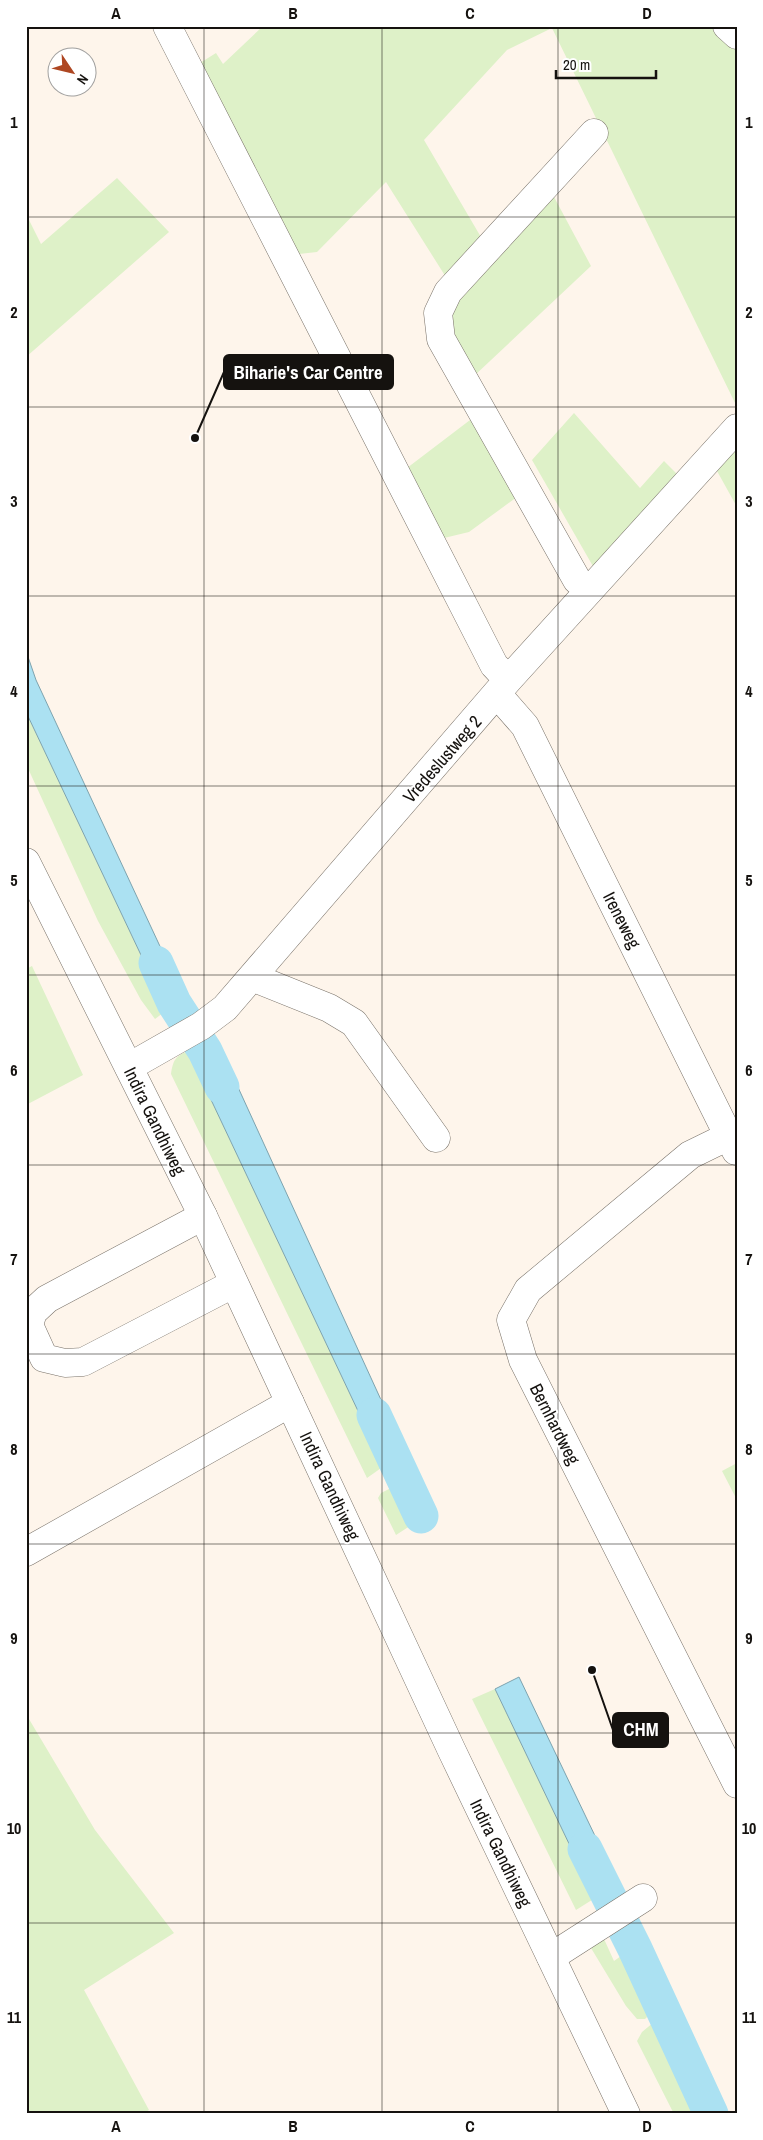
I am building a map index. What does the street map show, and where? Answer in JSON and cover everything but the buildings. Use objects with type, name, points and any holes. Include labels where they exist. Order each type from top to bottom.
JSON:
[{"type":"street","name":"Ireneweg","points":[[167,26],[503,687],[525,726],[734,1140]]},
{"type":"street","points":[[727,26],[737,35]]},
{"type":"street","points":[[589,591],[577,580],[442,339],[438,313],[448,292],[594,133]]},
{"type":"street","name":"Vredeslustweg 2","points":[[129,1067],[201,1026],[225,1008],[503,687],[737,428]]},
{"type":"street","name":"Indira Gandhiweg","points":[[26,862],[203,1216],[233,1284],[550,1957],[626,2114]]},
{"type":"street","points":[[252,977],[329,1008],[354,1023],[436,1138]]},
{"type":"street","name":"Bernhardweg","points":[[734,1140],[690,1155],[528,1290],[511,1320],[523,1360],[737,1784]]},
{"type":"street","points":[[203,1216],[47,1299],[34,1312],[28,1325],[44,1358],[65,1363],[82,1362],[233,1284]]},
{"type":"street","points":[[26,1552],[290,1403]]},
{"type":"street","points":[[550,1957],[643,1898]]},
{"type":"green space","points":[[263,26],[721,26],[737,40],[737,407],[552,28],[507,50],[424,140],[485,244],[449,282],[386,182],[317,252],[299,254],[200,63],[216,53],[223,64]]},
{"type":"green space","points":[[117,178],[169,232],[26,357],[26,214],[41,244]]},
{"type":"green space","points":[[553,195],[591,266],[474,376],[450,330],[453,302]]},
{"type":"green space","points":[[574,413],[640,488],[664,461],[677,474],[594,568],[532,460]]},
{"type":"green space","points":[[474,417],[517,497],[469,532],[444,538],[407,468]]},
{"type":"green space","points":[[737,448],[737,507],[717,471]]},
{"type":"green space","points":[[26,712],[167,1010],[155,1019],[141,1000],[98,921],[26,764]]},
{"type":"green space","points":[[32,966],[83,1075],[26,1105],[26,969]]},
{"type":"green space","points":[[188,1051],[384,1466],[367,1478],[171,1074],[175,1060]]},
{"type":"green space","points":[[737,1463],[737,1500],[722,1471]]},
{"type":"green space","points":[[393,1487],[413,1524],[396,1535],[378,1498],[381,1493]]},
{"type":"green space","points":[[495,1689],[595,1898],[576,1910],[472,1699]]},
{"type":"green space","points":[[26,1714],[95,1830],[174,1933],[84,1990],[149,2110],[143,2114],[26,2114]]},
{"type":"green space","points":[[604,1939],[614,1961],[621,1956],[647,2009],[651,2013],[645,2019],[637,2019],[626,2006],[591,1948]]},
{"type":"green space","points":[[654,2022],[697,2110],[688,2114],[674,2114],[637,2041],[642,2032]]},
{"type":"water","points":[[26,651],[36,680],[185,1000],[167,1010],[26,712]]},
{"type":"water","points":[[215,1037],[382,1402],[401,1455],[384,1466],[188,1051]]},
{"type":"water","points":[[417,1474],[436,1511],[413,1524],[393,1487]]},
{"type":"water","points":[[519,1677],[619,1886],[595,1898],[495,1689]]},
{"type":"water","points":[[642,1942],[669,2000],[651,2013],[647,2009],[621,1956]]},
{"type":"water","points":[[674,2011],[699,2055],[717,2098],[697,2110],[654,2022]]},
{"type":"waterway","points":[[156,963],[174,1003],[205,1051],[222,1087]]},
{"type":"waterway","points":[[374,1415],[421,1516]]},
{"type":"waterway","points":[[585,1849],[635,1949],[711,2114]]},
{"type":"place","name":"Biharie's Car Centre","points":[[195,438]]},
{"type":"place","name":"CHM","points":[[592,1670]]}]
